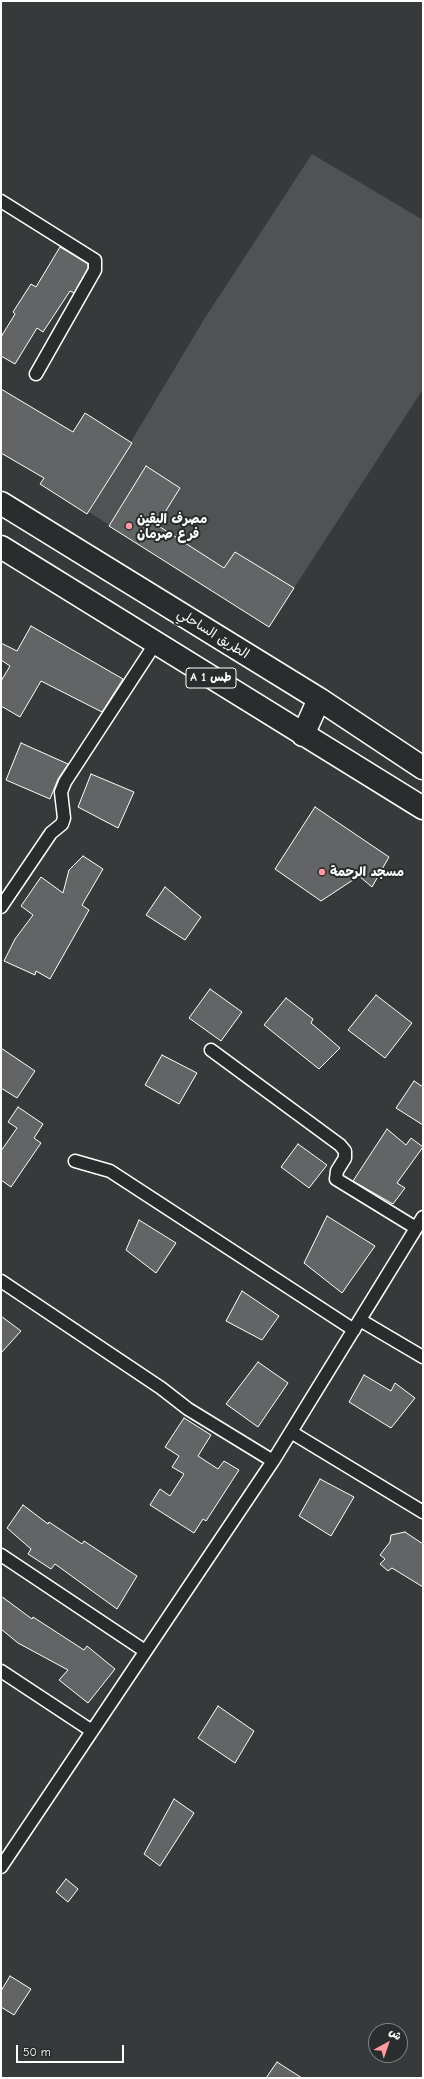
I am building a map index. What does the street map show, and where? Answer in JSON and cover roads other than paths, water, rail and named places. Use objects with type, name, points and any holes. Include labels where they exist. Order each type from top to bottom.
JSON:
[{"type":"highway","name":"الطريق الساحلي","points":[[1,502],[320,699],[423,768]]},
{"type":"highway","name":"A 1 طس","points":[[1,547],[155,644],[423,808]]},
{"type":"highway","points":[[303,735],[320,699]]},
{"type":"street","points":[[1,201],[95,260],[95,270],[36,374]]},
{"type":"street","points":[[1,907],[51,833],[62,824],[64,818],[61,792],[64,782],[155,644]]},
{"type":"street","points":[[211,1050],[340,1145],[345,1151],[345,1158],[337,1171],[336,1179],[416,1228]]},
{"type":"street","points":[[75,1161],[110,1171],[357,1325],[423,1358]]},
{"type":"street","points":[[1,1867],[273,1461],[423,1217]]},
{"type":"street","points":[[1,1281],[161,1388],[188,1409],[273,1461]]},
{"type":"street","points":[[290,1432],[423,1512]]},
{"type":"street","points":[[1,1555],[145,1651]]},
{"type":"street","points":[[1,1671],[92,1731]]},
{"type":"place","name":"مصرف اليقين فرع صرمان","points":[[129,526]]},
{"type":"place","name":"مسجد الرحمة","points":[[322,872]]}]
